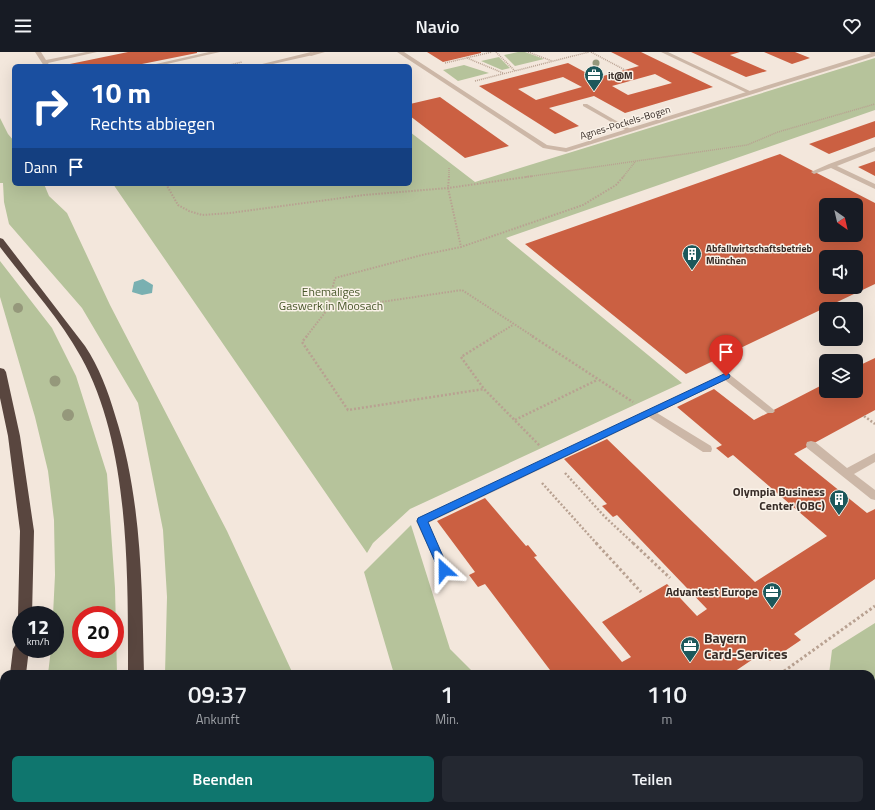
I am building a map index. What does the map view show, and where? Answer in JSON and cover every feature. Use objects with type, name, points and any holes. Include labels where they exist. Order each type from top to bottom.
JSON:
[{"type":"highway","points":[[0,241],[62,320],[88,359],[106,403],[123,466],[132,538],[136,670]]},
{"type":"highway","points":[[0,372],[14,436],[27,531],[26,606]]},
{"type":"highway","points":[[18,670],[20,658]]},
{"type":"street","points":[[38,52],[46,64],[94,52]]},
{"type":"street","points":[[160,64],[217,52]]},
{"type":"street","points":[[266,64],[310,53],[322,52]]},
{"type":"street","name":"Agnes-Pockels-Bogen","points":[[400,52],[545,147],[566,150],[875,54]]},
{"type":"street","points":[[664,52],[751,92]]},
{"type":"street","points":[[585,105],[629,130]]},
{"type":"street","points":[[814,172],[875,149]]},
{"type":"street","points":[[831,165],[875,187]]},
{"type":"street","points":[[444,570],[422,521],[562,452],[726,376],[770,411]]},
{"type":"street","points":[[648,412],[707,449]]},
{"type":"street","points":[[811,445],[875,496]]},
{"type":"street","points":[[847,474],[875,457]]},
{"type":"path","points":[[425,68],[492,52]]},
{"type":"path","points":[[496,52],[515,70]]},
{"type":"path","points":[[528,52],[553,61]]},
{"type":"path","points":[[575,52],[582,54]]},
{"type":"path","points":[[453,86],[590,52],[625,70]]},
{"type":"path","points":[[467,58],[504,73]]},
{"type":"path","points":[[167,186],[178,205],[189,211],[202,215],[230,213],[364,195],[448,188],[747,145],[778,132],[875,104]]},
{"type":"path","points":[[484,389],[348,410],[302,342],[327,310],[335,278],[422,255],[461,247],[583,205],[616,185],[635,162]]},
{"type":"path","points":[[449,168],[448,188],[461,247]]},
{"type":"path","points":[[327,310],[462,290],[513,325],[648,412]]},
{"type":"path","points":[[513,325],[461,357],[484,389],[540,446],[551,441],[562,452]]},
{"type":"path","points":[[515,420],[598,380]]},
{"type":"path","points":[[864,416],[875,424]]},
{"type":"path","points":[[551,458],[605,517],[670,578]]},
{"type":"path","points":[[554,496],[641,592]]},
{"type":"path","points":[[786,670],[875,606]]},
{"type":"green space","points":[[525,52],[544,59],[515,66],[504,55]]},
{"type":"green space","points":[[499,57],[510,68],[502,70],[481,61]]},
{"type":"green space","name":"Ehemaliges Gaswerk in Moosach","points":[[875,58],[875,110],[506,238],[682,383],[410,509],[373,543],[367,553],[114,186],[412,186],[412,134],[475,182]]},
{"type":"green space","points":[[464,65],[489,73],[458,81],[443,70]]},
{"type":"green space","points":[[0,118],[12,139],[12,186],[45,186],[49,196],[67,213],[110,305],[227,531],[291,670],[165,670],[167,597],[163,530],[138,403],[82,308],[9,224],[4,202],[3,183],[0,183]]},
{"type":"green space","points":[[0,261],[52,328],[76,376],[107,474],[115,606],[72,606],[72,658],[117,658],[117,670],[48,670],[50,658],[64,658],[64,606],[53,606],[55,575],[54,520],[48,471],[35,417],[0,297]]},
{"type":"green space","points":[[411,525],[450,649],[471,670],[393,670],[364,572]]},
{"type":"green space","points":[[875,623],[875,670],[830,670],[832,650]]},
{"type":"water","points":[[143,279],[153,285],[152,293],[142,295],[132,292],[134,282]]},
{"type":"building","points":[[128,52],[197,52],[142,64],[70,64]]},
{"type":"building","points":[[427,52],[481,52],[481,53],[443,62]]},
{"type":"building","name":"it@M","points":[[611,52],[641,52],[713,87],[625,113],[594,96],[549,108],[579,126],[555,134],[479,86],[568,63],[596,78],[639,66]],"holes":[[[655,74],[672,83],[628,95],[612,86]],[[563,77],[582,87],[536,100],[518,89]]]},
{"type":"building","points":[[691,52],[740,52],[730,55],[767,71],[746,77]]},
{"type":"building","points":[[764,52],[795,52],[810,58],[792,64]]},
{"type":"building","points":[[440,97],[509,146],[465,158],[412,118],[412,104]]},
{"type":"building","points":[[875,121],[875,137],[829,154],[809,144]]},
{"type":"building","name":"Abfallwirtschaftsbetrieb München","points":[[780,154],[875,203],[875,284],[863,290],[863,250],[819,250],[819,294],[854,294],[837,302],[819,302],[819,311],[686,374],[525,244]]},
{"type":"building","points":[[875,161],[875,176],[858,167]]},
{"type":"building","name":"Olympia Business Center (OBC)","points":[[875,358],[875,410],[794,454],[867,513],[875,509],[875,579],[794,634],[801,640],[770,661],[762,653],[737,670],[550,670],[485,584],[478,587],[469,575],[475,572],[437,521],[485,498],[526,546],[528,545],[537,556],[534,557],[622,662],[631,657],[602,622],[667,584],[697,616],[707,609],[617,515],[613,517],[602,506],[607,504],[564,459],[607,439],[755,582],[827,536],[733,455],[728,458],[716,448],[722,445],[677,407],[714,389],[754,420],[819,387],[819,398],[863,398],[863,364]]},
{"type":"place","name":"it@M","points":[[594,92]]},
{"type":"place","name":"Abfallwirtschaftsbetrieb München","points":[[692,271]]},
{"type":"place","name":"Olympia Business Center (OBC)","points":[[839,516]]},
{"type":"place","name":"Advantest Europe","points":[[772,609]]},
{"type":"place","name":"Bayern Card-Services","points":[[690,663]]},
{"type":"route","points":[[444,570],[422,521],[551,458],[726,376]]}]
